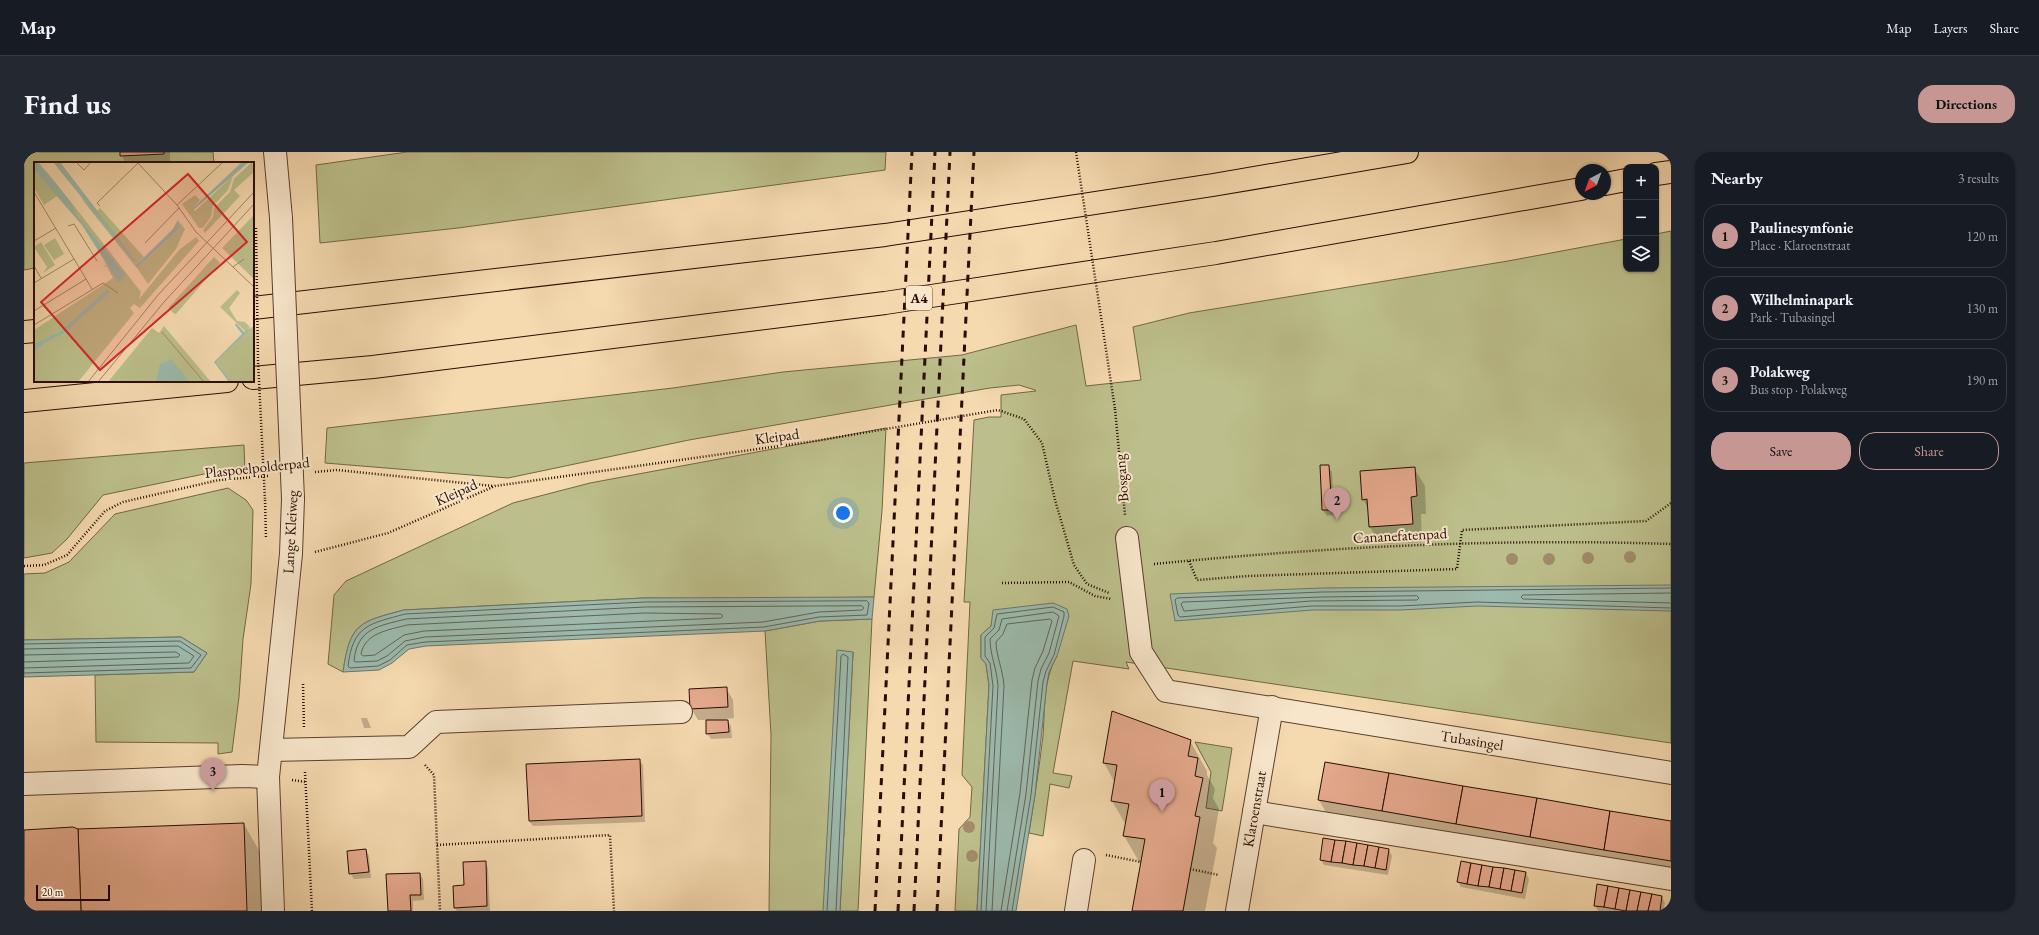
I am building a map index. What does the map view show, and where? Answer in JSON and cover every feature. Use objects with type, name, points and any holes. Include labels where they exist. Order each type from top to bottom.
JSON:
[{"type":"highway","points":[[254,308],[885,235],[1213,185],[1407,152]]},
{"type":"highway","points":[[1659,174],[1671,172]]},
{"type":"highway","points":[[1611,183],[1623,181]]},
{"type":"highway","name":"A4","points":[[254,378],[373,367],[885,303],[1216,253],[1575,190]]},
{"type":"highway","points":[[24,332],[34,331]]},
{"type":"highway","points":[[24,401],[217,382]]},
{"type":"street","name":"Lange Kleiweg","points":[[273,911],[268,777],[291,554],[294,499],[281,218],[275,152]]},
{"type":"street","points":[[1127,538],[1141,652],[1166,691],[1272,707]]},
{"type":"street","name":"Tubasingel","points":[[1272,707],[1671,773]]},
{"type":"street","name":"Klaroenstraat","points":[[1237,911],[1272,707]]},
{"type":"street","points":[[271,750],[409,747],[436,722],[681,712]]},
{"type":"street","points":[[24,784],[242,776],[268,777]]},
{"type":"street","points":[[1254,812],[1671,880]]},
{"type":"street","points":[[1076,911],[1084,860]]},
{"type":"path","name":"Bosgang","points":[[1076,152],[1115,409],[1127,538]]},
{"type":"path","name":"Lange Kleiweg","points":[[256,221],[258,361],[265,500]]},
{"type":"path","name":"Kleipad","points":[[315,552],[388,533],[495,486],[815,441],[998,410],[1024,419],[1042,443],[1055,500],[1074,565],[1087,584],[1108,593],[1135,599]]},
{"type":"path","name":"Plaspoelpolderpad","points":[[313,472],[337,470],[495,486]]},
{"type":"path","name":"Plaspoelpolderpad","points":[[24,566],[44,565],[67,555],[105,510],[123,502],[220,480],[274,475]]},
{"type":"path","points":[[1189,561],[1197,580],[1248,576],[1457,569],[1462,543],[1462,530],[1646,521],[1671,503]]},
{"type":"path","name":"Cananefatenpad","points":[[1130,566],[1320,549],[1462,543],[1593,541],[1671,544]]},
{"type":"path","points":[[1002,583],[1069,582],[1095,596],[1135,599]]},
{"type":"path","points":[[409,747],[434,775],[440,911]]},
{"type":"path","points":[[437,845],[610,835],[614,911]]},
{"type":"path","points":[[1084,860],[1107,855],[1141,862]]},
{"type":"path","points":[[1190,869],[1242,879]]},
{"type":"green space","points":[[24,152],[213,152],[214,162],[34,162],[34,268],[24,270]]},
{"type":"green space","points":[[407,152],[886,152],[885,170],[458,228],[320,243],[316,165]]},
{"type":"green space","points":[[1671,231],[1671,743],[1126,662],[1129,669],[1073,661],[1053,773],[1072,776],[1069,788],[1050,784],[1043,836],[1029,833],[1043,736],[1047,685],[1052,665],[1057,656],[1002,610],[999,610],[991,626],[981,635],[981,658],[986,664],[989,685],[977,911],[955,911],[959,829],[970,817],[972,787],[962,775],[970,602],[964,602],[974,420],[989,417],[1001,417],[1001,395],[1036,391],[1035,390],[1019,385],[990,388],[689,440],[508,478],[325,463],[327,428],[673,388],[783,372],[962,355],[1076,325],[1086,386],[1141,380],[1133,327],[1189,313],[1508,261],[1623,240],[1623,272],[1659,272],[1659,233]]},
{"type":"green space","points":[[886,428],[882,511],[874,597],[763,599],[644,598],[404,610],[376,618],[359,627],[349,643],[343,672],[328,664],[334,595],[346,581],[513,503],[590,483]]},
{"type":"green space","points":[[244,445],[245,472],[204,474],[103,495],[67,539],[52,553],[24,558],[24,463]]},
{"type":"green space","points":[[228,488],[246,500],[253,510],[251,584],[243,639],[239,697],[232,752],[218,754],[218,743],[96,742],[95,675],[194,672],[207,653],[181,637],[24,640],[24,574],[45,573],[69,562],[115,514]]},
{"type":"green space","points":[[872,619],[858,911],[840,911],[853,652],[832,911],[769,911],[771,735],[765,631],[820,621]]},
{"type":"green space","points":[[1195,742],[1232,748],[1222,811],[1206,808],[1211,772]]},
{"type":"water","points":[[1671,585],[1671,611],[1477,606],[1400,610],[1312,610],[1175,621],[1170,594],[1321,588]]},
{"type":"water","points":[[874,597],[872,619],[820,621],[765,631],[426,646],[409,649],[392,663],[379,670],[343,672],[349,643],[359,627],[376,618],[404,610],[644,598]]},
{"type":"water","points":[[1053,603],[1067,609],[1069,616],[1057,656],[1049,672],[1047,683],[1035,795],[1016,911],[977,911],[989,685],[986,664],[981,658],[981,635],[991,626],[993,610]]},
{"type":"water","points":[[181,637],[207,653],[194,672],[24,677],[24,640]]},
{"type":"water","points":[[837,650],[853,652],[840,911],[823,911]]},
{"type":"building","points":[[120,152],[164,152],[164,154],[120,156]]},
{"type":"building","points":[[1320,465],[1329,465],[1332,510],[1322,510]]},
{"type":"building","points":[[1415,467],[1417,496],[1411,497],[1413,524],[1369,527],[1367,499],[1362,500],[1360,471]]},
{"type":"building","points":[[727,687],[728,707],[690,709],[689,689]]},
{"type":"building","points":[[1112,711],[1191,740],[1188,756],[1198,758],[1195,776],[1203,778],[1195,816],[1200,817],[1183,911],[1132,911],[1145,839],[1123,836],[1129,804],[1111,801],[1117,765],[1103,763]]},
{"type":"building","points":[[706,720],[728,720],[729,732],[706,734]]},
{"type":"building","points":[[640,759],[642,816],[529,821],[526,764]]},
{"type":"building","points":[[1325,762],[1389,773],[1382,811],[1318,800]]},
{"type":"building","points":[[1389,773],[1463,786],[1456,824],[1382,811]]},
{"type":"building","points":[[1463,786],[1537,798],[1530,837],[1456,824]]},
{"type":"building","points":[[1537,798],[1610,811],[1604,850],[1530,837]]},
{"type":"building","points":[[1610,811],[1671,821],[1671,861],[1604,850]]},
{"type":"building","points":[[244,823],[247,911],[81,911],[78,829]]},
{"type":"building","points":[[73,827],[78,829],[81,911],[24,911],[24,830]]},
{"type":"building","points":[[1323,838],[1335,840],[1331,862],[1320,860]]},
{"type":"building","points":[[1335,840],[1346,841],[1342,863],[1331,862]]},
{"type":"building","points":[[1346,841],[1357,843],[1353,865],[1342,863]]},
{"type":"building","points":[[1357,843],[1368,845],[1364,866],[1353,865]]},
{"type":"building","points":[[1368,845],[1379,847],[1375,868],[1364,866]]},
{"type":"building","points":[[1379,847],[1389,849],[1386,870],[1375,868]]},
{"type":"building","points":[[366,849],[369,872],[349,874],[347,851]]},
{"type":"building","points":[[486,861],[487,906],[454,908],[453,886],[464,885],[463,862]]},
{"type":"building","points":[[1461,861],[1471,863],[1467,884],[1457,882]]},
{"type":"building","points":[[1471,863],[1482,865],[1478,886],[1467,884]]},
{"type":"building","points":[[1482,865],[1493,867],[1489,887],[1478,886]]},
{"type":"building","points":[[1493,867],[1504,868],[1500,889],[1489,887]]},
{"type":"building","points":[[1504,868],[1515,870],[1511,891],[1500,889]]},
{"type":"building","points":[[1515,870],[1526,872],[1522,893],[1511,891]]},
{"type":"building","points":[[420,873],[421,895],[410,895],[411,911],[388,911],[386,874]]},
{"type":"building","points":[[1597,884],[1608,886],[1604,907],[1594,906]]},
{"type":"building","points":[[1608,886],[1619,888],[1615,909],[1604,907]]},
{"type":"building","points":[[1619,888],[1630,890],[1626,911],[1615,909]]},
{"type":"building","points":[[1630,890],[1641,892],[1637,911],[1626,911]]},
{"type":"building","points":[[1641,892],[1652,894],[1648,911],[1637,911]]},
{"type":"building","points":[[1652,894],[1662,896],[1660,911],[1648,911]]},
{"type":"railway","points":[[875,911],[912,152]]},
{"type":"railway","points":[[898,911],[935,152]]},
{"type":"railway","points":[[914,911],[950,152]]},
{"type":"railway","points":[[937,911],[974,152]]},
{"type":"place","name":"Wilhelminapark","points":[[1337,520]]},
{"type":"place","name":"Polakweg","points":[[213,791]]},
{"type":"place","name":"Paulinesymfonie","points":[[1162,812]]}]
